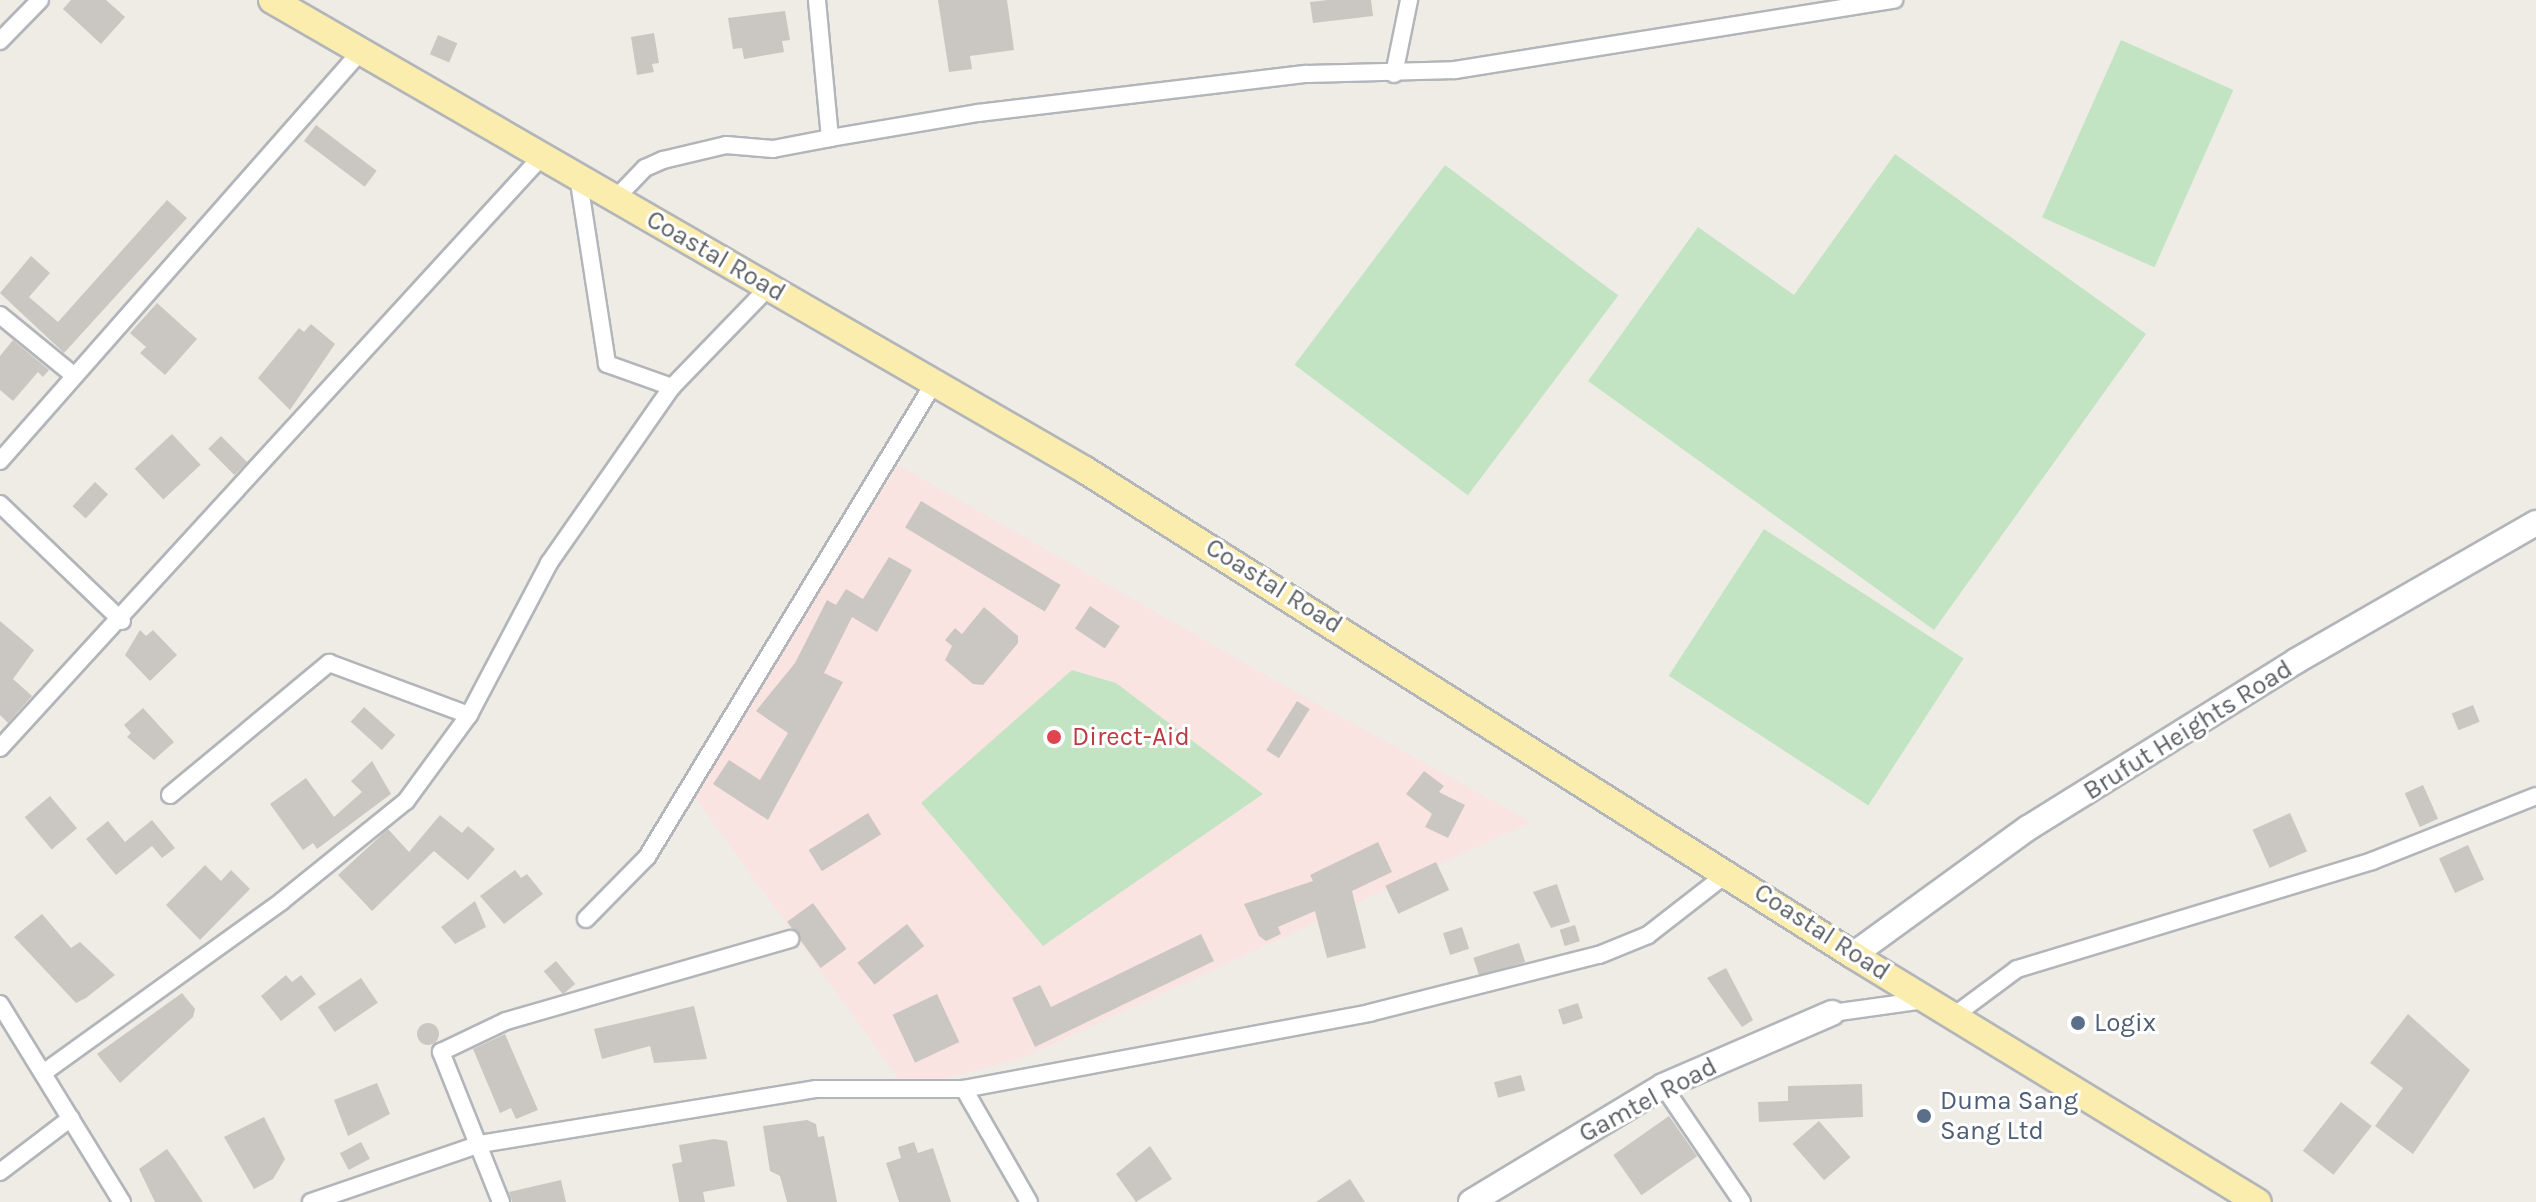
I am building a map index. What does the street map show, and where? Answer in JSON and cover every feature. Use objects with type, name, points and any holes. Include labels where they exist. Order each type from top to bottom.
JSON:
[{"type":"main road","name":"Coastal Road","points":[[283,3],[1238,563],[1729,872],[1853,955],[2257,1202]]},
{"type":"street","points":[[0,41],[40,0]]},
{"type":"street","points":[[817,0],[830,138]]},
{"type":"street","points":[[1394,74],[1409,0]]},
{"type":"street","points":[[616,198],[663,160],[726,145],[773,149],[978,113],[1307,74],[1394,74],[1497,64],[1894,0]]},
{"type":"street","points":[[0,461],[72,374],[361,51]]},
{"type":"street","points":[[0,748],[122,621],[542,156]]},
{"type":"street","points":[[578,176],[607,364],[672,387]]},
{"type":"street","points":[[43,1073],[282,901],[406,801],[469,715],[549,563],[672,387],[769,287]]},
{"type":"street","points":[[0,315],[72,374]]},
{"type":"street","points":[[586,919],[647,857],[934,383]]},
{"type":"street","points":[[0,504],[122,621]]},
{"type":"street","name":"Brufut Heights Road","points":[[1853,955],[2028,828],[2296,661],[2533,532]]},
{"type":"street","points":[[170,795],[329,663],[469,715]]},
{"type":"street","points":[[1955,1015],[2017,969],[2372,861],[2536,796]]},
{"type":"street","points":[[311,1202],[480,1144],[817,1089],[964,1089],[1369,1013],[1599,955],[1648,935],[1729,872]]},
{"type":"street","points":[[501,1202],[441,1052],[506,1021],[790,939]]},
{"type":"street","points":[[1832,1013],[1929,1000]]},
{"type":"street","points":[[0,1004],[122,1202]]},
{"type":"street","name":"Gamtel Road","points":[[1471,1202],[1663,1086],[1832,1013]]},
{"type":"street","points":[[1663,1086],[1742,1202]]},
{"type":"street","points":[[964,1089],[1029,1202]]},
{"type":"street","points":[[0,1172],[71,1118]]},
{"type":"shaded area","name":"Direct-Aid","points":[[898,465],[1269,677],[1531,822],[1025,1057],[906,1089],[694,796]]},
{"type":"green space","points":[[2121,40],[2233,90],[2154,267],[2042,217]]},
{"type":"green space","points":[[1895,154],[2146,334],[1934,630],[1588,381],[1698,227],[1794,295]]},
{"type":"green space","points":[[1445,165],[1618,296],[1468,495],[1295,365]]},
{"type":"green space","points":[[1764,529],[1964,659],[1868,805],[1669,676]]},
{"type":"green space","points":[[1072,670],[1116,683],[1263,794],[1043,946],[921,803]]},
{"type":"building","points":[[71,0],[106,0],[125,17],[101,44],[63,9]]},
{"type":"building","points":[[938,0],[1007,0],[1014,50],[970,56],[972,69],[949,72]]},
{"type":"building","points":[[1371,0],[1373,16],[1313,23],[1310,2]]},
{"type":"building","points":[[785,11],[790,40],[782,41],[784,52],[744,59],[742,48],[733,49],[728,18]]},
{"type":"building","points":[[654,33],[659,63],[652,64],[654,72],[637,75],[631,37]]},
{"type":"building","points":[[438,35],[457,43],[449,63],[430,54]]},
{"type":"building","points":[[316,125],[377,171],[365,187],[304,141]]},
{"type":"building","points":[[167,200],[187,218],[64,353],[0,293],[31,256],[50,273],[29,297],[58,322]]},
{"type":"building","points":[[157,303],[197,339],[165,375],[140,353],[146,347],[130,333]]},
{"type":"building","points":[[311,324],[335,344],[290,410],[258,378],[299,328],[304,332]]},
{"type":"building","points":[[13,340],[49,370],[43,377],[38,372],[13,401],[0,390],[0,356]]},
{"type":"building","points":[[172,434],[201,465],[163,499],[135,469]]},
{"type":"building","points":[[221,436],[247,462],[234,475],[208,449]]},
{"type":"building","points":[[95,482],[108,494],[86,518],[72,506]]},
{"type":"building","points":[[921,501],[1061,585],[1045,612],[905,528]]},
{"type":"building","points":[[889,557],[912,570],[877,632],[852,617],[824,673],[843,682],[768,820],[713,784],[729,760],[760,780],[788,733],[756,711],[795,663],[827,600],[836,605],[846,589],[863,599]]},
{"type":"building","points":[[1090,606],[1120,626],[1105,649],[1075,628]]},
{"type":"building","points":[[984,607],[1018,636],[1018,643],[983,685],[973,684],[945,660],[952,646],[945,640],[955,628],[962,634]]},
{"type":"building","points":[[0,621],[34,650],[13,679],[32,696],[8,723],[0,715]]},
{"type":"building","points":[[140,630],[146,636],[153,630],[177,655],[150,681],[125,655]]},
{"type":"building","points":[[1297,701],[1310,709],[1279,758],[1266,750]]},
{"type":"building","points":[[2473,705],[2480,722],[2458,730],[2452,714]]},
{"type":"building","points":[[364,707],[395,735],[382,750],[351,722]]},
{"type":"building","points":[[143,708],[174,742],[154,760],[127,737],[131,733],[124,725]]},
{"type":"building","points":[[372,761],[391,794],[317,849],[313,843],[303,850],[270,804],[306,778],[334,817],[362,792],[351,781]]},
{"type":"building","points":[[1424,771],[1444,786],[1439,792],[1465,805],[1448,838],[1425,827],[1432,814],[1406,794]]},
{"type":"building","points":[[2423,785],[2438,819],[2420,827],[2405,793]]},
{"type":"building","points":[[50,796],[77,828],[52,849],[25,817]]},
{"type":"building","points":[[868,813],[881,834],[822,871],[809,850]]},
{"type":"building","points":[[2290,813],[2307,851],[2270,868],[2253,830]]},
{"type":"building","points":[[440,815],[462,833],[468,826],[495,849],[468,880],[434,851],[372,911],[338,875],[388,829],[409,852]]},
{"type":"building","points":[[152,820],[175,848],[162,858],[152,846],[116,875],[86,839],[108,821],[125,842]]},
{"type":"building","points":[[1378,842],[1392,872],[1352,891],[1366,948],[1327,958],[1315,911],[1278,927],[1281,934],[1266,941],[1259,936],[1244,904],[1313,881],[1310,875]]},
{"type":"building","points":[[2468,845],[2484,879],[2455,893],[2439,859]]},
{"type":"building","points":[[1436,862],[1449,890],[1398,914],[1385,886]]},
{"type":"building","points":[[205,865],[221,881],[231,870],[250,889],[200,940],[166,905]]},
{"type":"building","points":[[515,870],[521,878],[527,874],[543,894],[504,924],[480,896]]},
{"type":"building","points":[[1557,884],[1570,922],[1551,928],[1533,892]]},
{"type":"building","points":[[475,901],[486,927],[455,944],[441,927]]},
{"type":"building","points":[[813,903],[847,949],[821,968],[787,922]]},
{"type":"building","points":[[42,914],[71,948],[80,942],[115,975],[76,1003],[14,937]]},
{"type":"building","points":[[907,924],[924,946],[875,985],[857,963]]},
{"type":"building","points":[[1575,925],[1580,941],[1565,946],[1560,930]]},
{"type":"building","points":[[1462,927],[1469,949],[1450,955],[1443,933]]},
{"type":"building","points":[[1201,934],[1214,961],[1035,1047],[1012,998],[1040,985],[1051,1007]]},
{"type":"building","points":[[1519,943],[1525,962],[1480,977],[1473,958]]},
{"type":"building","points":[[556,961],[575,984],[563,994],[544,971]]},
{"type":"building","points":[[1726,968],[1753,1020],[1742,1027],[1707,978]]},
{"type":"building","points":[[286,975],[292,982],[301,975],[316,994],[281,1021],[261,996]]},
{"type":"building","points":[[361,978],[378,1003],[335,1032],[318,1007]]},
{"type":"building","points":[[182,993],[195,1009],[193,1017],[120,1083],[97,1054]]},
{"type":"building","points":[[937,994],[959,1042],[915,1063],[893,1015]]},
{"type":"building","points":[[1578,1003],[1583,1018],[1563,1025],[1558,1009]]},
{"type":"building","points":[[694,1006],[707,1059],[654,1063],[650,1046],[602,1059],[594,1029]]},
{"type":"building","points":[[2408,1014],[2470,1070],[2413,1154],[2375,1126],[2403,1088],[2370,1063]]},
{"type":"building","points":[[428,1023],[436,1026],[439,1034],[436,1042],[428,1045],[420,1042],[417,1034],[420,1026]]},
{"type":"building","points":[[505,1034],[538,1110],[516,1119],[511,1108],[500,1113],[473,1049]]},
{"type":"building","points":[[1521,1075],[1525,1090],[1498,1098],[1494,1082]]},
{"type":"building","points":[[377,1083],[390,1114],[348,1136],[334,1100]]},
{"type":"building","points":[[1862,1084],[1863,1117],[1759,1122],[1758,1102],[1788,1101],[1788,1086]]},
{"type":"building","points":[[2341,1102],[2372,1126],[2334,1175],[2303,1151]]},
{"type":"building","points":[[1669,1116],[1697,1156],[1641,1195],[1613,1155]]},
{"type":"building","points":[[264,1117],[285,1159],[273,1179],[254,1189],[224,1137]]},
{"type":"building","points":[[807,1120],[816,1124],[818,1137],[824,1136],[837,1202],[787,1202],[780,1176],[770,1171],[763,1126]]},
{"type":"building","points":[[1819,1121],[1850,1157],[1824,1180],[1793,1144]]},
{"type":"building","points":[[714,1139],[727,1141],[735,1186],[703,1192],[705,1202],[679,1202],[672,1164],[682,1162],[679,1145]]},
{"type":"building","points":[[361,1142],[370,1159],[349,1170],[340,1153]]},
{"type":"building","points":[[914,1142],[918,1153],[933,1148],[951,1202],[899,1202],[886,1163],[901,1158],[898,1147]]},
{"type":"building","points":[[1150,1146],[1172,1179],[1136,1202],[1116,1174]]},
{"type":"building","points":[[167,1149],[203,1202],[155,1202],[139,1169]]},
{"type":"building","points":[[1350,1179],[1365,1202],[1316,1202]]},
{"type":"building","points":[[561,1180],[566,1202],[512,1202],[509,1192]]},
{"type":"place","name":"Direct-Aid","points":[[1054,737]]},
{"type":"place","name":"Logix","points":[[2078,1023]]},
{"type":"place","name":"Duma Sang Sang Ltd","points":[[1924,1116]]}]
